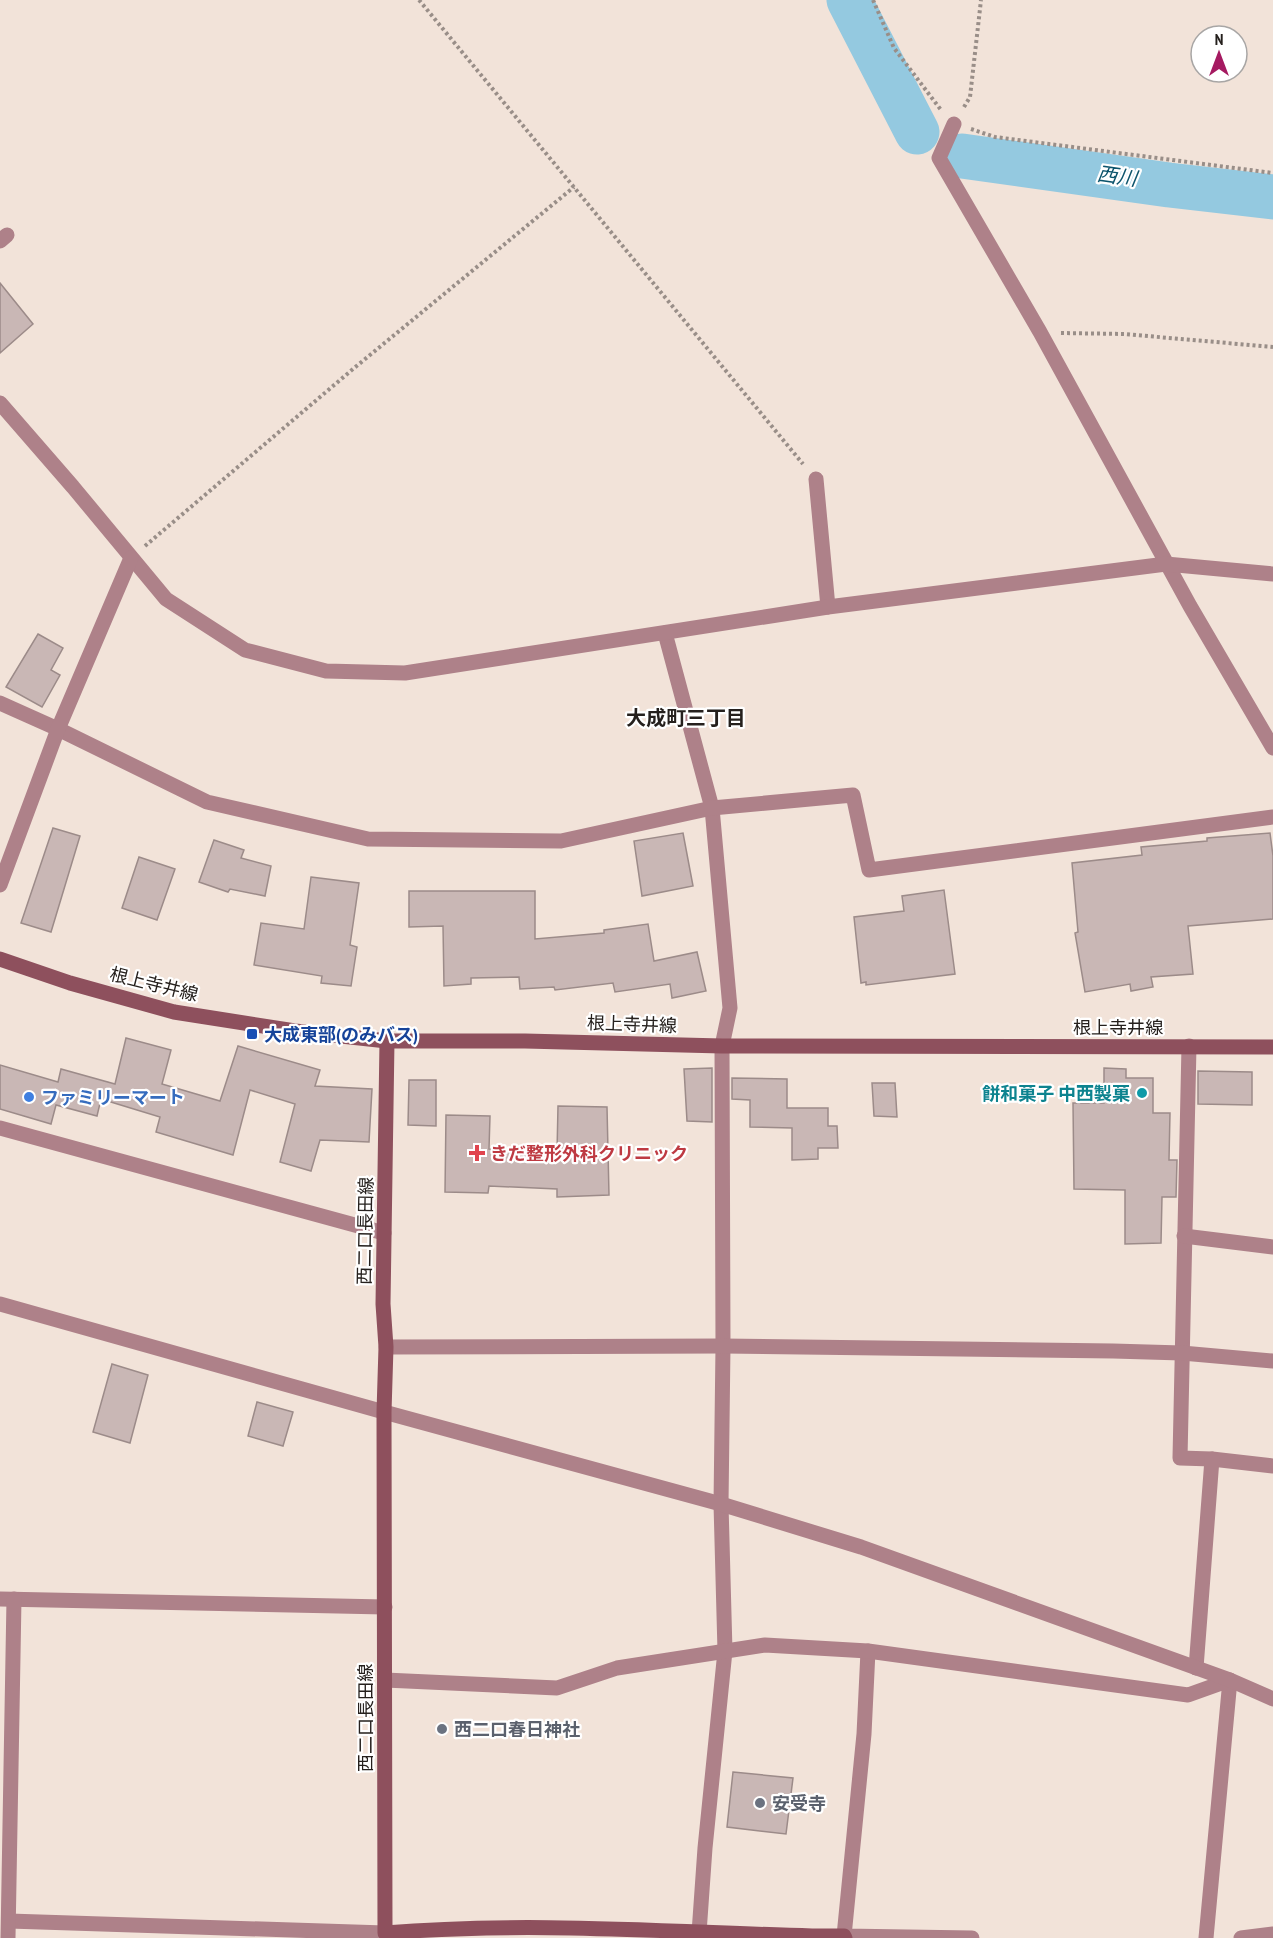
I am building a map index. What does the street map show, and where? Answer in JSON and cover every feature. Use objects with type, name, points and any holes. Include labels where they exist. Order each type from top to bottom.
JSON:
[{"type":"main road","name":"根上寺井線","points":[[0,959],[70,983],[174,1012],[295,1031],[387,1041],[525,1041],[722,1046],[1273,1047]]},
{"type":"main road","name":"西二口長田線","points":[[385,1935],[384,1412],[386,1347],[383,1304],[387,1041]]},
{"type":"main road","points":[[385,1935],[429,1929],[844,1937]]},
{"type":"street","points":[[954,124],[939,158],[1040,332],[1166,564],[1273,748]]},
{"type":"street","points":[[0,403],[166,599],[245,650],[326,671],[405,673],[828,607],[1166,564],[1273,574]]},
{"type":"street","points":[[816,479],[828,607]]},
{"type":"street","points":[[0,885],[58,729],[131,558]]},
{"type":"street","points":[[665,633],[712,808],[730,1008],[722,1046],[721,1504],[725,1651],[705,1848],[699,1933]]},
{"type":"street","points":[[0,703],[207,802],[368,839],[561,841],[712,808],[853,795],[869,870],[1273,817]]},
{"type":"street","points":[[1189,1046],[1180,1458],[1273,1466]]},
{"type":"street","points":[[0,1128],[384,1233]]},
{"type":"street","points":[[1184,1236],[1273,1247]]},
{"type":"street","points":[[0,1304],[721,1504],[861,1547],[1230,1680],[1273,1699]]},
{"type":"street","points":[[386,1347],[723,1346],[1182,1353],[1273,1360]]},
{"type":"street","points":[[1196,1668],[1212,1459]]},
{"type":"street","points":[[9,1938],[7,1599],[385,1607]]},
{"type":"street","points":[[385,1680],[557,1688],[617,1668],[765,1645],[868,1651],[1188,1695],[1230,1680]]},
{"type":"street","points":[[868,1651],[864,1734],[844,1937],[972,1938]]},
{"type":"street","points":[[1206,1938],[1230,1680]]},
{"type":"street","points":[[9,1921],[385,1935]]},
{"type":"street","points":[[1241,1938],[1273,1934]]},
{"type":"path","points":[[420,0],[816,479]]},
{"type":"path","points":[[873,0],[894,48],[935,104],[954,124],[995,137],[1273,173]]},
{"type":"path","points":[[954,124],[970,97],[981,0]]},
{"type":"path","points":[[131,558],[352,369],[574,187]]},
{"type":"path","points":[[1040,332],[1124,334],[1273,347]]},
{"type":"building","points":[[0,283],[33,324],[0,353]]},
{"type":"building","points":[[38,634],[63,648],[51,670],[60,675],[42,707],[6,687]]},
{"type":"building","points":[[53,828],[80,836],[51,932],[21,923]]},
{"type":"building","points":[[683,833],[693,886],[642,896],[634,841]]},
{"type":"building","points":[[1270,833],[1273,856],[1273,919],[1188,926],[1193,974],[1151,977],[1153,987],[1131,991],[1130,984],[1085,992],[1075,933],[1078,932],[1072,863],[1142,855],[1141,847],[1207,841],[1207,838]]},
{"type":"building","points":[[214,840],[244,850],[241,858],[271,866],[265,896],[230,889],[228,892],[199,882]]},
{"type":"building","points":[[139,857],[175,869],[157,920],[122,908]]},
{"type":"building","points":[[311,877],[359,883],[350,945],[357,947],[351,986],[321,983],[322,976],[254,965],[261,923],[304,929]]},
{"type":"building","points":[[944,890],[955,974],[866,985],[866,982],[861,983],[854,917],[904,911],[902,896]]},
{"type":"building","points":[[409,891],[535,891],[535,939],[604,933],[604,930],[648,924],[654,961],[697,952],[706,991],[672,998],[670,984],[615,992],[613,983],[555,990],[554,987],[520,989],[519,977],[471,978],[471,984],[444,986],[443,926],[409,927]]},
{"type":"building","points":[[126,1038],[171,1050],[162,1084],[220,1101],[238,1046],[320,1070],[315,1086],[372,1089],[369,1142],[320,1140],[311,1171],[280,1162],[295,1104],[250,1090],[233,1155],[156,1132],[160,1117],[101,1099],[97,1116],[56,1105],[51,1124],[0,1109],[0,1065],[58,1082],[61,1069],[115,1084]]},
{"type":"building","points":[[712,1068],[712,1122],[687,1121],[684,1069]]},
{"type":"building","points":[[1104,1068],[1126,1069],[1126,1078],[1153,1078],[1153,1113],[1170,1113],[1169,1160],[1177,1160],[1176,1197],[1162,1197],[1161,1243],[1125,1244],[1125,1190],[1074,1189],[1073,1103],[1104,1103]]},
{"type":"building","points":[[1198,1071],[1252,1072],[1252,1105],[1198,1104]]},
{"type":"building","points":[[732,1078],[787,1079],[787,1108],[828,1108],[828,1126],[837,1126],[838,1148],[818,1148],[818,1159],[792,1160],[792,1128],[750,1127],[750,1100],[732,1099]]},
{"type":"building","points":[[409,1080],[436,1080],[436,1126],[408,1125]]},
{"type":"building","points":[[872,1083],[895,1083],[897,1117],[874,1116]]},
{"type":"building","points":[[558,1106],[607,1107],[609,1195],[557,1197],[557,1189],[489,1186],[488,1193],[445,1192],[446,1115],[490,1116],[489,1149],[557,1152]]},
{"type":"building","points":[[112,1364],[148,1375],[130,1443],[93,1432]]},
{"type":"building","points":[[257,1402],[293,1412],[283,1446],[248,1436]]},
{"type":"building","name":"安受寺","points":[[733,1772],[793,1778],[786,1834],[727,1827]]},
{"type":"waterway","name":"西川","points":[[849,0],[917,132]]},
{"type":"waterway","name":"西川","points":[[962,156],[1273,197]]},
{"type":"place","name":"大成東部(のみバス)","points":[[252,1034]]},
{"type":"place","name":"餅和菓子 中西製菓","points":[[1142,1093]]},
{"type":"place","name":"ファミリーマート","points":[[29,1097]]},
{"type":"place","name":"きだ整形外科クリニック","points":[[477,1153]]},
{"type":"place","name":"西二口春日神社","points":[[442,1729]]},
{"type":"place","name":"安受寺","points":[[760,1803]]},
{"type":"district","name":"大成町三丁目","points":[[686,718]]}]
